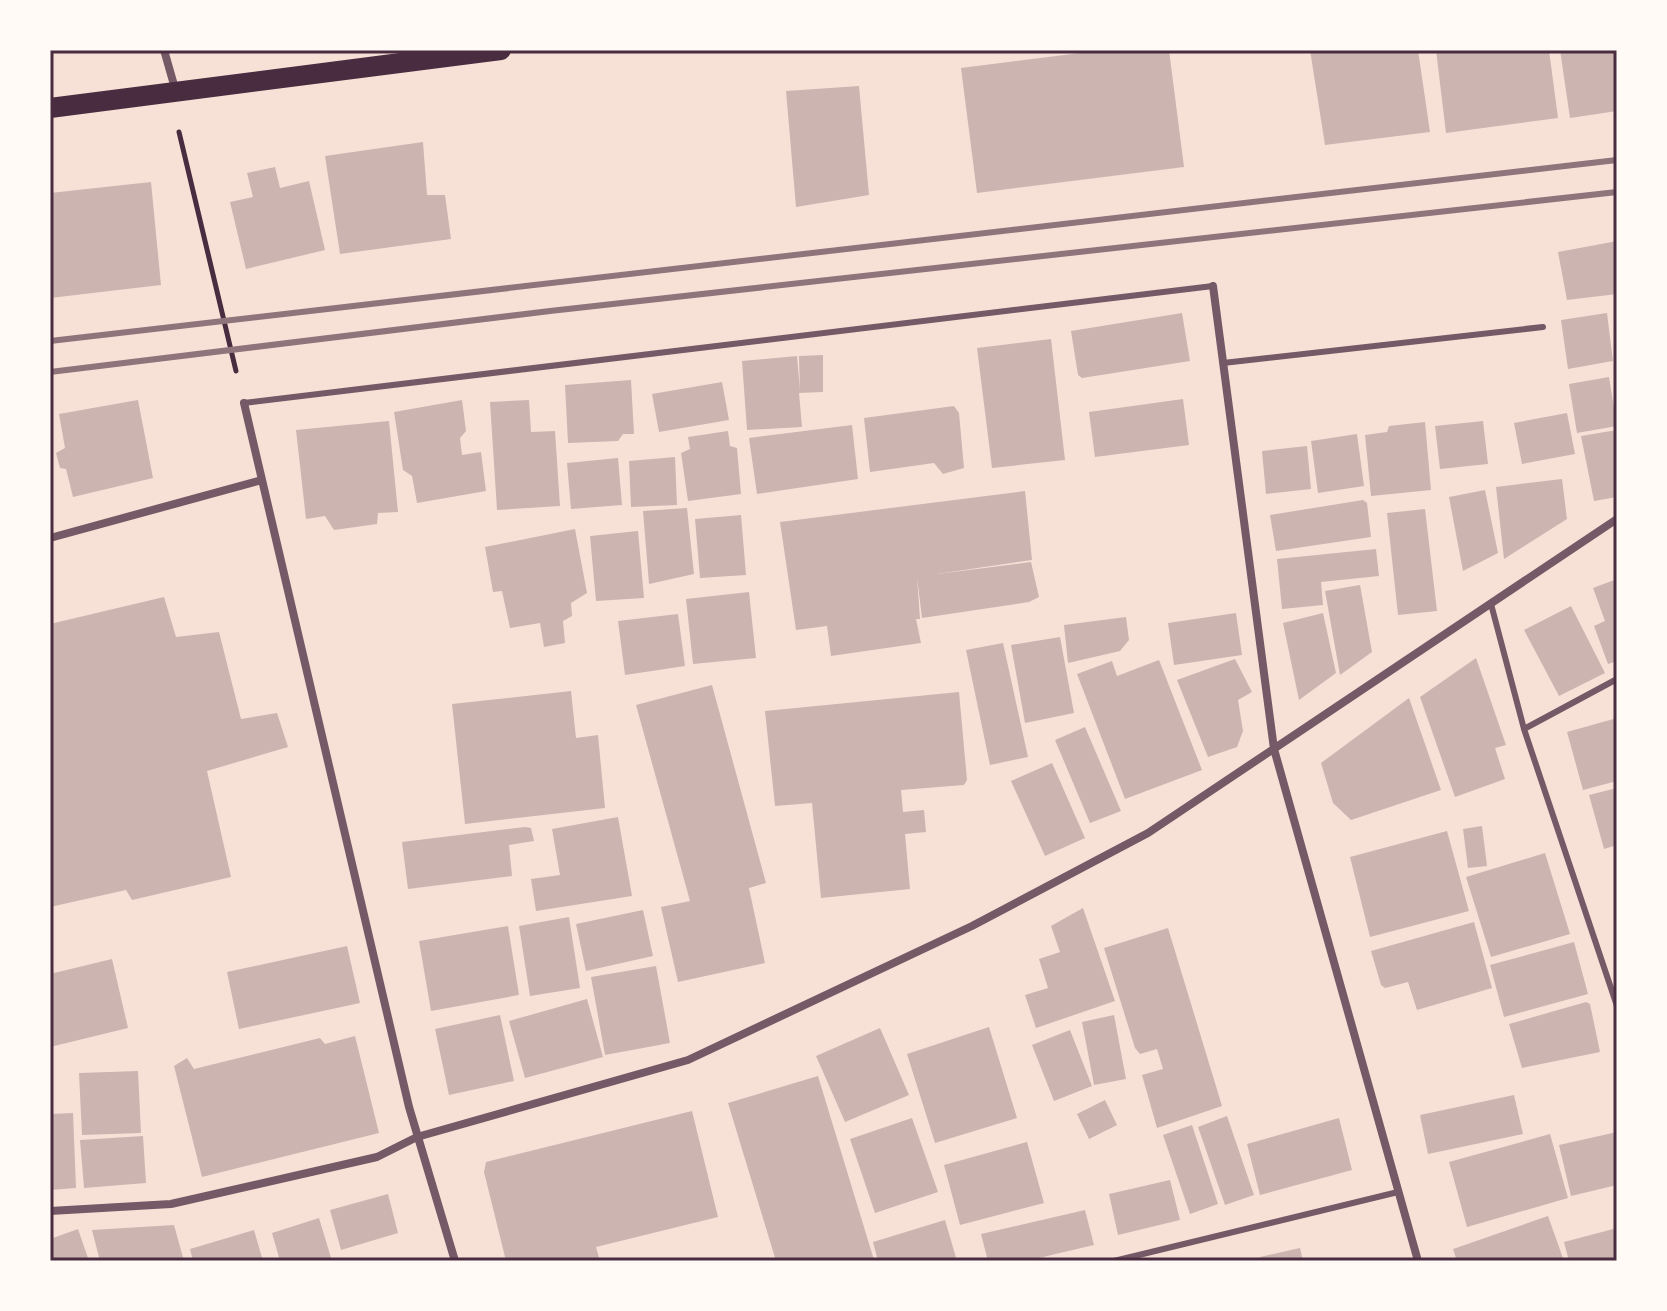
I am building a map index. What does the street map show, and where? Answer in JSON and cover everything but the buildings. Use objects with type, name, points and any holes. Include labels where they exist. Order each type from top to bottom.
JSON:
[{"type":"main road","points":[[50,108],[501,50]]},
{"type":"street","points":[[164,50],[176,93]]},
{"type":"street","points":[[1213,286],[1274,749],[1418,1261]]},
{"type":"street","points":[[244,403],[417,1137],[455,1261]]},
{"type":"street","points":[[50,538],[262,480]]},
{"type":"street","points":[[50,1211],[171,1204],[377,1157],[417,1137],[688,1060],[999,912],[1148,833],[1617,519]]},
{"type":"lane","points":[[244,403],[1213,286]]},
{"type":"lane","points":[[1223,363],[1543,327]]},
{"type":"lane","points":[[1491,604],[1524,729],[1617,1006]]},
{"type":"lane","points":[[1524,729],[1617,679]]},
{"type":"lane","points":[[1606,973],[1617,970]]},
{"type":"lane","points":[[1114,1261],[1398,1192]]},
{"type":"path","points":[[176,93],[180,144],[244,403]]},
{"type":"railway","points":[[50,341],[1617,160]]},
{"type":"railway","points":[[50,372],[550,311],[1617,192]]}]
